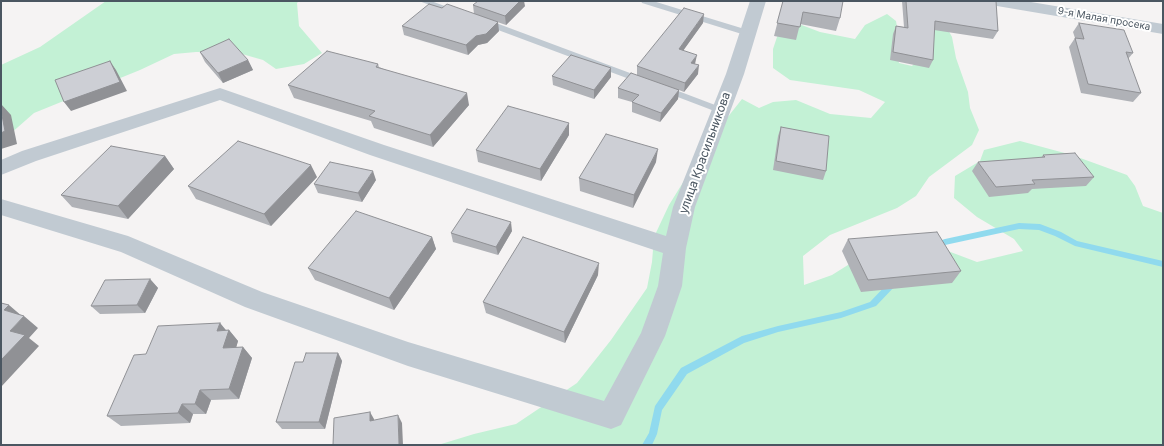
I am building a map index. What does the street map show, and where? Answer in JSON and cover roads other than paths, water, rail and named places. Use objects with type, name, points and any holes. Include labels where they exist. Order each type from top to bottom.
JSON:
[{"type":"street","name":"улица Красильникова","points":[[1,207],[128,245],[254,300],[401,351],[611,416],[652,336],[670,286],[675,248],[684,207],[735,74],[758,1]]},
{"type":"street","name":"9-я Малая просека","points":[[997,1],[1163,29]]},
{"type":"street","points":[[1,168],[29,156],[220,94],[377,150],[675,248]]},
{"type":"lane","points":[[423,1],[465,15]]},
{"type":"lane","points":[[645,1],[748,33]]},
{"type":"lane","points":[[479,20],[720,110]]},
{"type":"waterway","points":[[936,245],[1019,226],[1040,227],[1075,243],[1163,264]]},
{"type":"waterway","points":[[647,445],[653,434],[658,409],[684,371],[742,340],[778,329],[841,315],[873,304],[893,283]]}]
